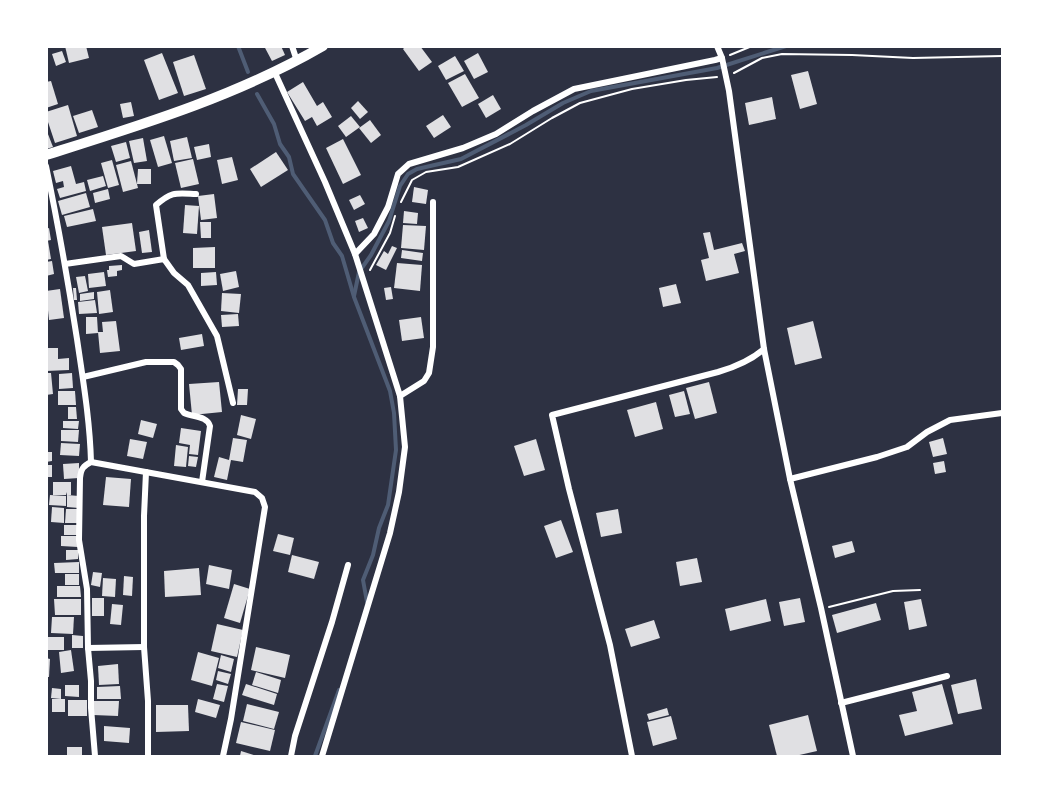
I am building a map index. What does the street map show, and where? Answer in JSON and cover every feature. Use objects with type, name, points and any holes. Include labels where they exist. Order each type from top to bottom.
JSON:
[{"type":"main road","points":[[46,155],[193,107],[274,73],[323,46]]},
{"type":"street","points":[[292,46],[297,61]]},
{"type":"street","points":[[717,46],[726,75],[764,349],[790,478],[853,756]]},
{"type":"street","points":[[356,254],[374,234],[388,207],[398,174],[409,164],[463,148],[496,134],[574,89],[722,59]]},
{"type":"street","points":[[274,73],[326,182],[356,254],[400,396],[405,447],[399,492],[390,533],[321,756]]},
{"type":"street","points":[[46,166],[83,377],[91,462]]},
{"type":"street","points":[[196,194],[174,193],[156,205],[164,259],[174,273],[188,285],[217,336],[233,403]]},
{"type":"street","points":[[400,396],[424,381],[429,373],[433,346],[433,202]]},
{"type":"street","points":[[65,264],[121,256],[134,264],[164,259]]},
{"type":"street","points":[[632,756],[610,645],[552,415],[738,366],[764,349]]},
{"type":"street","points":[[83,377],[146,362],[174,362],[178,365],[181,369],[184,413],[209,421],[202,482]]},
{"type":"street","points":[[790,478],[877,457],[907,447],[927,432],[950,420],[1002,413]]},
{"type":"street","points":[[95,756],[91,708],[92,681],[88,648],[87,589],[80,540],[81,470],[91,462],[255,492],[262,498],[265,507],[223,756]]},
{"type":"street","points":[[146,472],[144,647],[148,702],[148,756]]},
{"type":"street","points":[[291,756],[295,736],[348,565]]},
{"type":"street","points":[[88,648],[144,647]]},
{"type":"street","points":[[841,703],[947,676]]},
{"type":"path","points":[[722,59],[752,46]]},
{"type":"path","points":[[365,282],[390,233],[398,208],[412,180],[426,172],[458,167],[510,144],[580,103],[632,89],[726,75],[762,58],[782,54],[913,58],[1002,56]]},
{"type":"path","points":[[820,608],[893,591],[920,590]]},
{"type":"building","points":[[65,46],[86,46],[89,58],[69,63]]},
{"type":"building","points":[[264,46],[281,46],[285,55],[272,61]]},
{"type":"building","points":[[406,46],[420,46],[432,62],[419,71],[403,49]]},
{"type":"building","points":[[62,51],[66,62],[56,66],[52,54]]},
{"type":"building","points":[[162,53],[178,93],[159,100],[144,60]]},
{"type":"building","points":[[478,53],[488,72],[474,79],[464,61]]},
{"type":"building","points":[[194,55],[206,89],[184,96],[173,62]]},
{"type":"building","points":[[455,56],[464,71],[446,80],[438,66]]},
{"type":"building","points":[[808,71],[817,104],[800,109],[791,75]]},
{"type":"building","points":[[465,74],[479,98],[462,107],[448,83]]},
{"type":"building","points":[[51,81],[58,104],[46,108],[46,82]]},
{"type":"building","points":[[303,82],[317,106],[323,102],[332,117],[317,126],[312,117],[305,121],[287,92]]},
{"type":"building","points":[[493,95],[501,109],[486,118],[478,104]]},
{"type":"building","points":[[772,97],[776,119],[749,125],[745,103]]},
{"type":"building","points":[[358,101],[368,112],[360,119],[351,108]]},
{"type":"building","points":[[131,102],[134,116],[123,118],[120,104]]},
{"type":"building","points":[[68,105],[77,136],[55,143],[46,112]]},
{"type":"building","points":[[92,110],[98,127],[79,133],[73,116]]},
{"type":"building","points":[[443,115],[451,127],[434,138],[426,126]]},
{"type":"building","points":[[351,116],[360,127],[346,137],[338,126]]},
{"type":"building","points":[[370,120],[381,135],[371,143],[359,128]]},
{"type":"building","points":[[46,129],[53,147],[46,149]]},
{"type":"building","points":[[164,136],[172,163],[158,167],[150,140]]},
{"type":"building","points":[[187,137],[192,158],[174,161],[170,141]]},
{"type":"building","points":[[143,138],[147,161],[134,163],[129,141]]},
{"type":"building","points":[[343,139],[361,175],[343,184],[326,148]]},
{"type":"building","points":[[126,142],[130,158],[116,162],[111,146]]},
{"type":"building","points":[[209,144],[211,157],[197,160],[194,147]]},
{"type":"building","points":[[276,152],[288,170],[261,187],[250,169]]},
{"type":"building","points":[[232,157],[238,180],[222,184],[217,160]]},
{"type":"building","points":[[193,159],[199,184],[181,188],[175,163]]},
{"type":"building","points":[[112,160],[119,185],[108,188],[101,163]]},
{"type":"building","points":[[131,161],[138,188],[123,192],[116,165]]},
{"type":"building","points":[[71,166],[76,184],[84,182],[86,191],[60,198],[57,189],[64,187],[63,181],[56,183],[53,171]]},
{"type":"building","points":[[138,169],[151,169],[151,184],[137,184]]},
{"type":"building","points":[[103,176],[106,186],[90,191],[87,180]]},
{"type":"building","points":[[414,187],[428,190],[426,204],[412,202]]},
{"type":"building","points":[[108,189],[110,199],[95,203],[93,193]]},
{"type":"building","points":[[86,193],[90,207],[62,215],[58,201]]},
{"type":"building","points":[[214,194],[217,218],[201,220],[198,196]]},
{"type":"building","points":[[360,195],[365,204],[354,210],[349,200]]},
{"type":"building","points":[[185,205],[199,206],[197,234],[183,233]]},
{"type":"building","points":[[93,209],[96,221],[67,227],[64,216]]},
{"type":"building","points":[[404,211],[418,213],[417,224],[403,223]]},
{"type":"building","points":[[363,218],[368,228],[359,232],[355,221]]},
{"type":"building","points":[[200,222],[211,222],[211,238],[201,238]]},
{"type":"building","points":[[132,223],[136,251],[106,255],[102,227]]},
{"type":"building","points":[[403,225],[426,226],[424,250],[401,248]]},
{"type":"building","points":[[49,228],[51,240],[46,241],[46,229]]},
{"type":"building","points":[[149,230],[152,252],[142,253],[139,232]]},
{"type":"building","points":[[710,232],[714,250],[742,243],[745,251],[734,254],[739,273],[706,281],[701,260],[709,258],[703,233]]},
{"type":"building","points":[[46,241],[48,241],[51,259],[46,260]]},
{"type":"building","points":[[392,246],[397,248],[386,270],[376,265],[384,251],[388,254]]},
{"type":"building","points":[[215,247],[215,268],[193,268],[193,248]]},
{"type":"building","points":[[402,250],[423,253],[422,261],[401,258]]},
{"type":"building","points":[[52,261],[54,274],[46,276],[46,262]]},
{"type":"building","points":[[397,263],[422,265],[420,291],[394,288]]},
{"type":"building","points":[[122,265],[122,270],[117,271],[117,276],[108,277],[109,266]]},
{"type":"building","points":[[236,271],[239,287],[223,291],[220,274]]},
{"type":"building","points":[[104,272],[106,286],[89,288],[88,274]]},
{"type":"building","points":[[216,272],[217,285],[201,286],[201,273]]},
{"type":"building","points":[[85,276],[88,291],[79,293],[76,277]]},
{"type":"building","points":[[676,284],[681,303],[663,307],[659,288]]},
{"type":"building","points":[[391,287],[393,299],[386,300],[384,288]]},
{"type":"building","points":[[73,288],[76,288],[77,300],[74,300]]},
{"type":"building","points":[[60,289],[64,318],[49,320],[46,291]]},
{"type":"building","points":[[110,290],[113,312],[99,314],[97,292]]},
{"type":"building","points":[[94,292],[94,299],[80,301],[80,294]]},
{"type":"building","points":[[222,293],[241,294],[239,313],[221,311]]},
{"type":"building","points":[[95,300],[97,313],[79,314],[78,302]]},
{"type":"building","points":[[238,314],[239,326],[222,327],[221,315]]},
{"type":"building","points":[[86,317],[97,317],[98,333],[86,334]]},
{"type":"building","points":[[421,317],[424,338],[402,341],[399,320]]},
{"type":"building","points":[[116,321],[120,351],[100,353],[98,332],[103,332],[102,322]]},
{"type":"building","points":[[813,321],[822,358],[795,365],[787,328]]},
{"type":"building","points":[[202,334],[204,346],[181,350],[179,338]]},
{"type":"building","points":[[46,348],[58,348],[58,359],[69,358],[69,370],[46,371]]},
{"type":"building","points":[[46,373],[51,373],[53,394],[46,395]]},
{"type":"building","points":[[72,373],[73,388],[59,389],[59,374]]},
{"type":"building","points":[[219,382],[222,412],[192,415],[189,384]]},
{"type":"building","points":[[709,382],[717,413],[695,419],[686,388]]},
{"type":"building","points":[[238,389],[248,389],[247,405],[237,405]]},
{"type":"building","points":[[58,391],[75,391],[76,405],[58,405]]},
{"type":"building","points":[[684,391],[690,414],[675,417],[669,395]]},
{"type":"building","points":[[656,402],[663,429],[635,437],[627,410]]},
{"type":"building","points":[[68,407],[76,407],[77,419],[68,419]]},
{"type":"building","points":[[241,415],[256,419],[251,439],[237,435]]},
{"type":"building","points":[[141,420],[157,424],[153,438],[138,434]]},
{"type":"building","points":[[63,421],[79,421],[78,429],[63,428]]},
{"type":"building","points":[[181,428],[201,431],[198,455],[189,454],[190,445],[179,443]]},
{"type":"building","points":[[61,430],[79,430],[78,442],[61,441]]},
{"type":"building","points":[[233,438],[247,440],[243,462],[231,460],[227,480],[214,477],[219,457],[229,460]]},
{"type":"building","points":[[943,438],[947,454],[933,457],[929,442]]},
{"type":"building","points":[[130,439],[147,442],[143,459],[127,456]]},
{"type":"building","points":[[536,439],[545,470],[524,476],[514,446]]},
{"type":"building","points":[[61,443],[80,444],[79,456],[60,455]]},
{"type":"building","points":[[176,445],[188,447],[186,467],[174,466]]},
{"type":"building","points":[[46,452],[52,452],[52,461],[46,462]]},
{"type":"building","points":[[189,456],[198,457],[196,467],[188,466]]},
{"type":"building","points":[[944,461],[946,472],[935,474],[933,463]]},
{"type":"building","points":[[79,463],[79,478],[64,479],[63,464]]},
{"type":"building","points":[[46,465],[52,465],[52,477],[46,477]]},
{"type":"building","points":[[106,477],[131,479],[129,507],[103,505]]},
{"type":"building","points":[[53,482],[71,482],[71,495],[67,495],[66,492],[66,495],[53,495]]},
{"type":"building","points":[[50,495],[66,496],[66,506],[49,505]]},
{"type":"building","points":[[67,495],[79,496],[79,508],[67,507]]},
{"type":"building","points":[[52,507],[64,508],[64,523],[51,522]]},
{"type":"building","points":[[66,509],[79,509],[78,523],[65,523]]},
{"type":"building","points":[[618,509],[622,533],[601,537],[596,513]]},
{"type":"building","points":[[561,520],[573,552],[556,558],[544,526]]},
{"type":"building","points":[[64,525],[78,525],[78,535],[64,535]]},
{"type":"building","points":[[278,534],[294,538],[290,555],[273,551]]},
{"type":"building","points":[[61,536],[78,536],[78,547],[61,546]]},
{"type":"building","points":[[852,541],[855,552],[835,558],[832,546]]},
{"type":"building","points":[[66,550],[78,550],[78,559],[66,560]]},
{"type":"building","points":[[292,555],[319,562],[314,579],[288,572]]},
{"type":"building","points":[[697,558],[702,582],[680,586],[676,562]]},
{"type":"building","points":[[79,562],[79,573],[55,573],[54,563]]},
{"type":"building","points":[[209,565],[232,570],[229,589],[206,584]]},
{"type":"building","points":[[199,568],[201,595],[165,597],[164,571]]},
{"type":"building","points":[[93,572],[102,573],[100,587],[91,585]]},
{"type":"building","points":[[65,574],[79,574],[79,585],[65,585]]},
{"type":"building","points":[[124,576],[133,577],[132,596],[123,595]]},
{"type":"building","points":[[103,578],[116,579],[115,597],[102,596]]},
{"type":"building","points":[[234,584],[250,589],[240,623],[224,618]]},
{"type":"building","points":[[57,586],[80,586],[81,597],[57,597]]},
{"type":"building","points":[[92,598],[104,598],[104,616],[92,616]]},
{"type":"building","points":[[800,598],[805,622],[784,626],[779,602]]},
{"type":"building","points":[[54,599],[81,599],[81,615],[55,615]]},
{"type":"building","points":[[766,599],[771,621],[730,631],[725,609]]},
{"type":"building","points":[[921,599],[927,626],[909,630],[904,602]]},
{"type":"building","points":[[876,603],[881,620],[837,633],[832,615]]},
{"type":"building","points":[[112,604],[123,605],[121,625],[110,624]]},
{"type":"building","points":[[52,617],[74,617],[73,634],[51,633]]},
{"type":"building","points":[[654,620],[660,638],[631,647],[625,629]]},
{"type":"building","points":[[217,624],[243,630],[237,657],[211,651]]},
{"type":"building","points":[[72,635],[83,636],[83,648],[72,648]]},
{"type":"building","points":[[48,637],[64,637],[64,650],[48,650]]},
{"type":"building","points":[[256,647],[290,655],[285,678],[251,670]]},
{"type":"building","points":[[71,650],[74,671],[61,673],[59,652]]},
{"type":"building","points":[[198,652],[219,658],[212,686],[191,680]]},
{"type":"building","points":[[221,655],[234,659],[231,672],[218,668]]},
{"type":"building","points":[[46,658],[50,659],[49,677],[46,677]]},
{"type":"building","points":[[118,664],[119,684],[99,685],[98,666]]},
{"type":"building","points":[[218,671],[231,674],[228,684],[216,680]]},
{"type":"building","points":[[256,672],[281,680],[278,693],[252,685]]},
{"type":"building","points":[[976,679],[982,709],[958,714],[951,685]]},
{"type":"building","points":[[217,684],[228,686],[224,702],[213,699]]},
{"type":"building","points":[[246,684],[277,694],[274,705],[242,695]]},
{"type":"building","points":[[942,684],[953,724],[905,736],[899,715],[917,711],[912,692]]},
{"type":"building","points":[[65,685],[79,685],[79,697],[65,696]]},
{"type":"building","points":[[120,686],[121,699],[97,699],[97,687]]},
{"type":"building","points":[[52,688],[61,689],[61,699],[51,698]]},
{"type":"building","points":[[52,699],[65,699],[65,712],[52,712]]},
{"type":"building","points":[[198,699],[220,705],[216,718],[195,712]]},
{"type":"building","points":[[68,700],[87,700],[87,716],[68,716]]},
{"type":"building","points":[[93,701],[119,701],[118,716],[93,715]]},
{"type":"building","points":[[247,704],[279,712],[274,729],[243,721]]},
{"type":"building","points":[[156,705],[188,705],[189,731],[156,732]]},
{"type":"building","points":[[667,708],[669,715],[649,720],[647,714]]},
{"type":"building","points":[[808,715],[817,751],[795,756],[777,756],[769,725]]},
{"type":"building","points":[[671,716],[677,739],[653,746],[647,722]]},
{"type":"building","points":[[241,722],[275,730],[270,751],[236,743]]},
{"type":"building","points":[[104,726],[130,728],[129,743],[104,741]]},
{"type":"building","points":[[67,747],[82,747],[82,756],[67,756]]},
{"type":"building","points":[[241,751],[257,756],[240,756]]},
{"type":"waterway","points":[[238,46],[248,72]]},
{"type":"waterway","points":[[354,296],[359,272],[389,221],[400,186],[408,174],[417,169],[461,159],[563,103],[591,91],[717,68],[786,46]]},
{"type":"waterway","points":[[257,94],[274,124],[280,144],[289,157],[293,174],[325,220],[333,243],[342,256],[354,297],[390,391],[396,450],[388,505],[363,580],[367,602]]},
{"type":"waterway","points":[[315,756],[339,690]]}]
